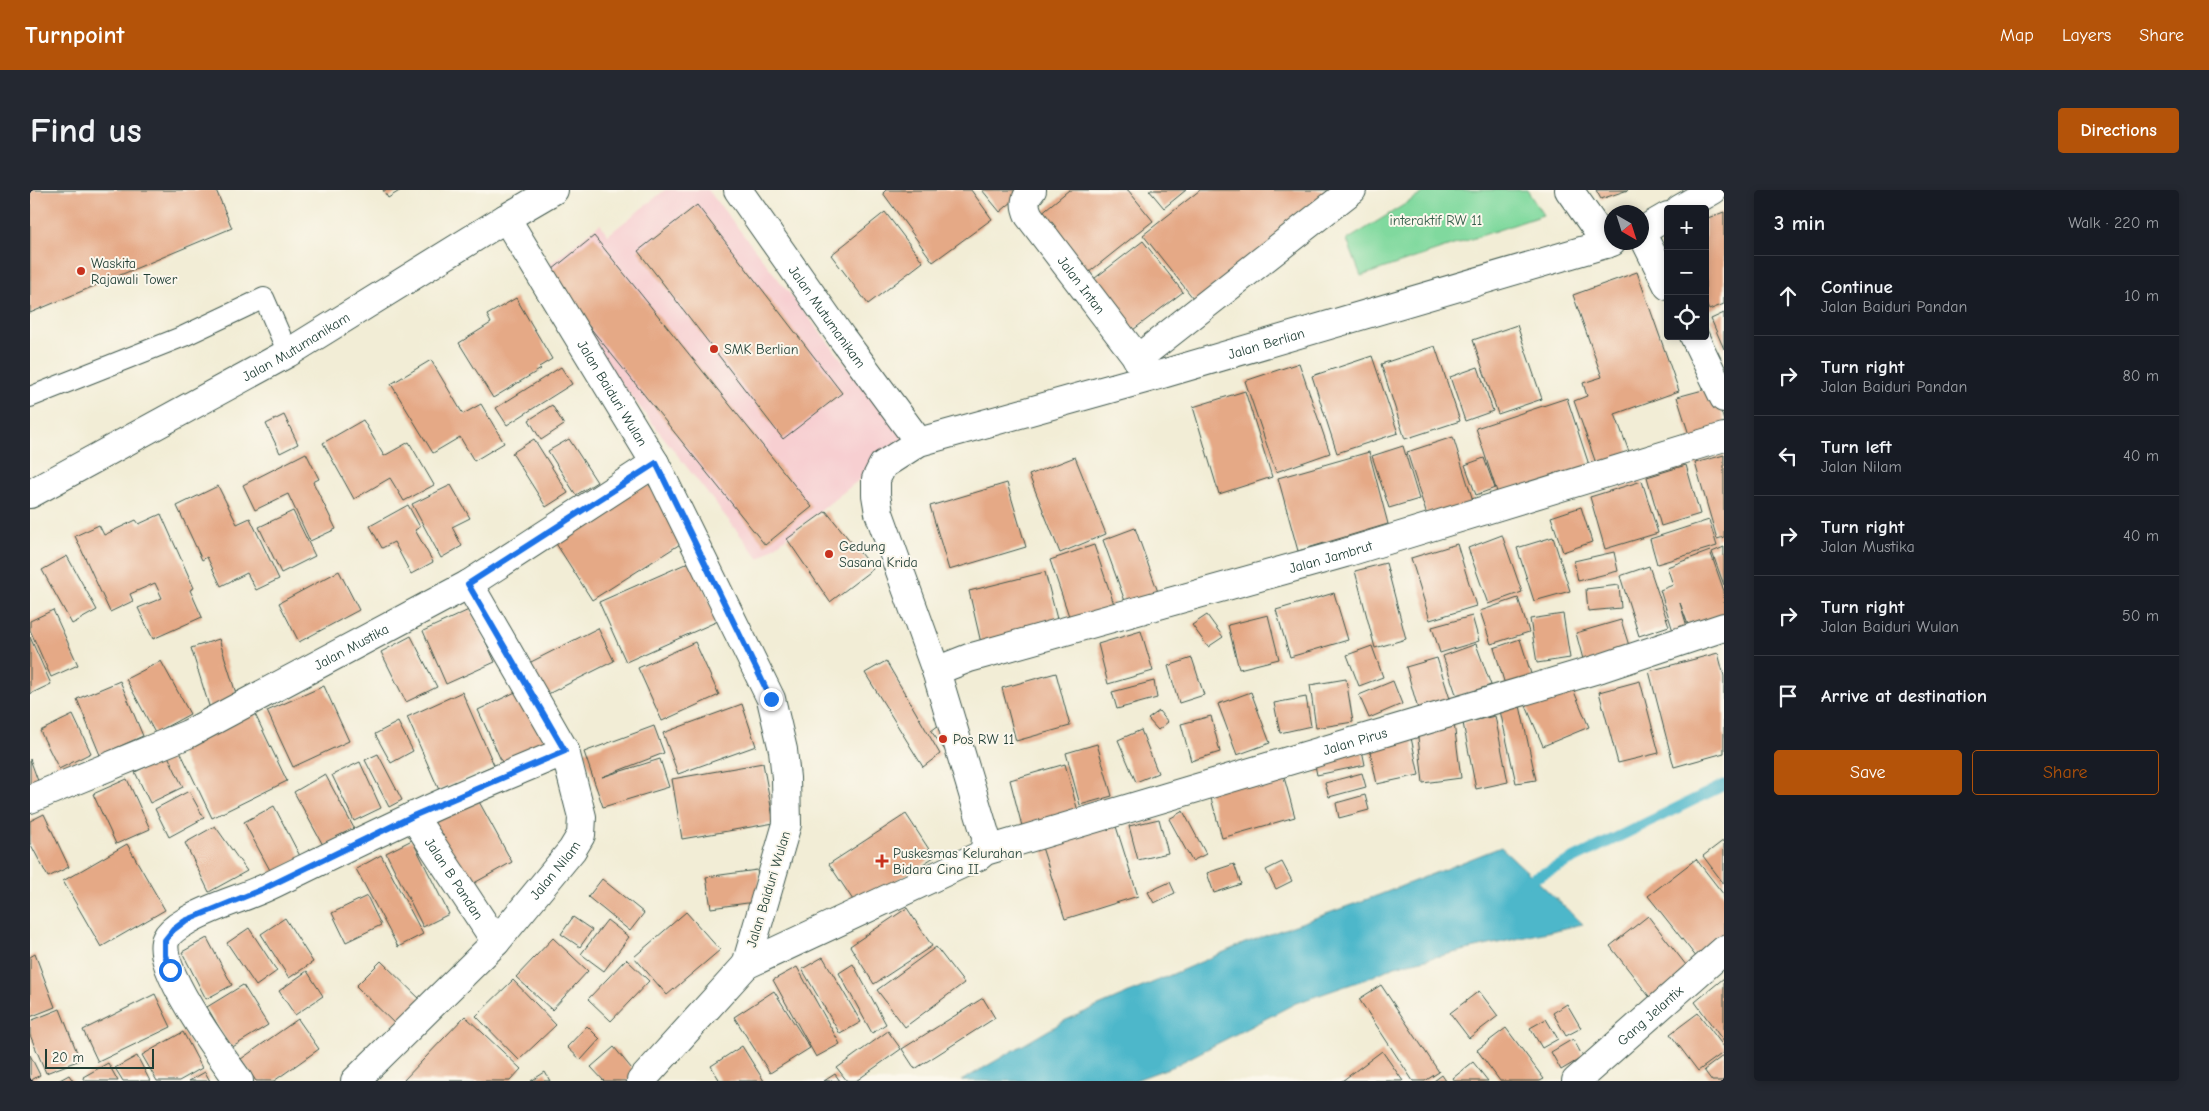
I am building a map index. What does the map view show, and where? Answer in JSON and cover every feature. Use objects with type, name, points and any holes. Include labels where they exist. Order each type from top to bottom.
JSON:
[{"type":"street","name":"Jalan Mutumanikam","points":[[30,494],[288,353],[554,190]]},
{"type":"street","name":"Jalan Mutumanikam","points":[[738,190],[842,338],[919,442]]},
{"type":"street","name":"Jalan Intan","points":[[1032,190],[1026,197],[1025,207],[1029,216],[1144,368]]},
{"type":"street","points":[[1144,368],[1352,190]]},
{"type":"street","points":[[1569,190],[1604,236]]},
{"type":"street","points":[[1687,205],[1712,190]]},
{"type":"street","name":"Jalan Baiduri Wulan","points":[[506,218],[656,463],[771,699],[783,750],[787,824],[746,965],[641,1081]]},
{"type":"street","points":[[1649,228],[1664,219]]},
{"type":"street","name":"Jalan Berlian","points":[[985,851],[986,837],[936,671],[879,513],[876,479],[882,465],[919,442],[1144,368],[1604,244]]},
{"type":"street","points":[[1649,247],[1664,278]]},
{"type":"street","points":[[1696,340],[1724,398]]},
{"type":"street","name":"Jalan Jambrut","points":[[936,671],[969,658],[1345,553],[1724,437]]},
{"type":"street","name":"Jalan Mustika","points":[[30,799],[188,734],[468,584],[656,463]]},
{"type":"street","name":"Jalan Nilam","points":[[355,1081],[496,942],[572,850],[581,835],[582,817],[565,751],[468,584]]},
{"type":"street","name":"Jalan Pirus","points":[[746,965],[979,856],[985,851],[1601,668],[1724,627]]},
{"type":"street","points":[[239,1081],[204,1033],[170,970],[165,955],[165,940],[173,930],[185,921],[263,889],[413,816],[565,751]]},
{"type":"street","name":"Jalan B Pandan","points":[[413,816],[496,942]]},
{"type":"street","name":"Gang Jelantix","points":[[1576,1081],[1724,950]]},
{"type":"lane","points":[[30,397],[184,336],[264,298],[288,353]]},
{"type":"shaded area","name":"SMK Berlian","points":[[665,190],[708,190],[907,442],[759,559],[536,275],[600,224],[608,235]]},
{"type":"green space","name":"interaktif RW 11","points":[[1428,190],[1527,190],[1543,215],[1361,276],[1347,240]]},
{"type":"water","points":[[1501,847],[1583,924],[1395,966],[1369,978],[1296,1003],[1174,1066],[1133,1081],[961,1081],[1066,1020],[1245,943],[1379,895]]},
{"type":"building","name":"Waskita Rajawali Tower","points":[[30,190],[216,190],[232,228],[30,313]]},
{"type":"building","points":[[383,190],[401,190],[388,198]]},
{"type":"building","points":[[886,190],[971,190],[992,219],[933,262],[883,193]]},
{"type":"building","points":[[982,190],[1026,190],[1000,212]]},
{"type":"building","points":[[1069,190],[1128,190],[1153,221],[1083,277],[1035,218]]},
{"type":"building","points":[[1149,190],[1186,190],[1164,208]]},
{"type":"building","points":[[1200,190],[1339,190],[1197,303],[1143,235]]},
{"type":"building","points":[[1596,190],[1628,190],[1601,199]]},
{"type":"building","points":[[697,205],[842,393],[783,439],[638,251]]},
{"type":"building","points":[[885,212],[923,262],[868,304],[831,255]]},
{"type":"building","points":[[1724,212],[1724,304],[1709,310],[1709,250],[1709,218]]},
{"type":"building","points":[[594,236],[812,507],[765,545],[547,274]]},
{"type":"building","points":[[1143,241],[1183,292],[1125,336],[1086,285]]},
{"type":"building","points":[[1637,272],[1679,391],[1615,414],[1631,457],[1598,469],[1574,401],[1587,396],[1583,383],[1602,377],[1573,295]]},
{"type":"building","points":[[516,298],[552,359],[539,367],[541,369],[493,398],[459,343],[491,323],[487,315]]},
{"type":"building","points":[[1724,313],[1724,349],[1711,319]]},
{"type":"building","points":[[1517,325],[1542,399],[1498,414],[1473,340]]},
{"type":"building","points":[[1435,346],[1460,421],[1405,439],[1381,364]]},
{"type":"building","points":[[1372,356],[1398,433],[1337,453],[1312,376]]},
{"type":"building","points":[[431,360],[463,414],[481,404],[504,443],[474,461],[460,437],[433,453],[391,384]]},
{"type":"building","points":[[1299,363],[1330,453],[1276,472],[1245,381]]},
{"type":"building","points":[[561,367],[572,384],[507,425],[496,408]]},
{"type":"building","points":[[1478,367],[1493,411],[1465,421],[1450,377]]},
{"type":"building","points":[[1714,387],[1724,421],[1724,430],[1691,441],[1677,397]]},
{"type":"building","points":[[1245,391],[1272,477],[1219,494],[1193,407]]},
{"type":"building","points":[[1567,398],[1592,474],[1501,504],[1476,428]]},
{"type":"building","points":[[552,405],[564,425],[541,440],[529,420]]},
{"type":"building","points":[[284,415],[298,444],[280,453],[266,424]]},
{"type":"building","points":[[363,420],[384,456],[409,442],[434,485],[404,501],[390,478],[354,499],[323,443]]},
{"type":"building","points":[[1453,437],[1475,507],[1429,522],[1407,452]]},
{"type":"building","points":[[534,439],[568,493],[546,507],[512,453]]},
{"type":"building","points":[[569,439],[597,482],[576,495],[548,451]]},
{"type":"building","points":[[1403,446],[1419,499],[1389,508],[1372,456]]},
{"type":"building","points":[[1369,452],[1388,524],[1298,551],[1278,478]]},
{"type":"building","points":[[306,453],[319,479],[313,482],[336,529],[310,541],[288,494],[255,510],[243,485]]},
{"type":"building","points":[[1724,455],[1724,537],[1717,539],[1695,463]]},
{"type":"building","points":[[1075,457],[1106,534],[1060,553],[1029,475]]},
{"type":"building","points":[[1484,458],[1495,488],[1476,495],[1465,465]]},
{"type":"building","points":[[1686,465],[1700,514],[1661,526],[1647,477]]},
{"type":"building","points":[[1642,481],[1658,533],[1605,549],[1590,497]]},
{"type":"building","points":[[648,483],[685,541],[592,600],[555,542]]},
{"type":"building","points":[[1007,483],[1026,547],[949,570],[930,506]]},
{"type":"building","points":[[451,485],[470,518],[452,527],[462,546],[441,558],[412,504]]},
{"type":"building","points":[[218,486],[237,524],[250,518],[279,579],[256,590],[247,573],[221,586],[207,557],[202,560],[177,506]]},
{"type":"building","points":[[408,505],[420,527],[415,530],[433,562],[411,574],[394,542],[382,548],[370,526]]},
{"type":"building","points":[[1581,507],[1592,542],[1563,552],[1551,517]]},
{"type":"building","points":[[293,511],[315,556],[281,573],[259,527]]},
{"type":"building","name":"Gedung Sasana Krida","points":[[826,511],[873,569],[830,602],[787,539]]},
{"type":"building","points":[[161,514],[194,588],[190,590],[202,617],[153,639],[138,608],[162,598],[155,583],[130,594],[133,601],[110,612],[75,536],[99,525],[104,535],[136,520],[139,524]]},
{"type":"building","points":[[1709,520],[1717,546],[1657,564],[1650,539]]},
{"type":"building","points":[[1135,528],[1158,592],[1126,604],[1103,540]]},
{"type":"building","points":[[1502,535],[1522,592],[1488,604],[1468,548]]},
{"type":"building","points":[[1553,537],[1570,591],[1534,601],[1517,548]]},
{"type":"building","points":[[1457,544],[1476,606],[1430,620],[1411,558]]},
{"type":"building","points":[[1094,545],[1115,607],[1071,622],[1050,560]]},
{"type":"building","points":[[1724,547],[1724,585],[1712,552]]},
{"type":"building","points":[[1710,551],[1724,591],[1724,618],[1690,630],[1680,603],[1688,630],[1674,634],[1660,590],[1673,585],[1667,567]]},
{"type":"building","points":[[1614,552],[1618,571],[1578,581],[1574,561]]},
{"type":"building","points":[[67,556],[97,610],[72,624],[42,570]]},
{"type":"building","points":[[692,561],[718,621],[626,662],[599,602]]},
{"type":"building","points":[[1386,563],[1406,639],[1375,648],[1355,571]]},
{"type":"building","points":[[1649,566],[1669,626],[1639,636],[1620,576]]},
{"type":"building","points":[[339,571],[359,610],[299,642],[279,603]]},
{"type":"building","points":[[1045,572],[1058,623],[981,643],[969,591]]},
{"type":"building","points":[[1619,585],[1621,608],[1588,611],[1586,589]]},
{"type":"building","points":[[1334,593],[1348,640],[1290,657],[1276,610]]},
{"type":"building","points":[[1518,598],[1529,632],[1491,644],[1480,611]]},
{"type":"building","points":[[471,609],[495,662],[446,684],[423,631]]},
{"type":"building","points":[[53,610],[78,665],[51,677],[30,630],[30,621]]},
{"type":"building","points":[[1563,614],[1570,658],[1537,663],[1530,619]]},
{"type":"building","points":[[1207,615],[1223,637],[1208,647],[1192,625]]},
{"type":"building","points":[[1268,615],[1279,659],[1239,669],[1228,625]]},
{"type":"building","points":[[1472,616],[1479,641],[1440,653],[1432,627]]},
{"type":"building","points":[[1621,620],[1630,649],[1584,663],[1576,633]]},
{"type":"building","points":[[598,628],[614,661],[544,696],[527,664]]},
{"type":"building","points":[[1141,631],[1153,671],[1108,684],[1098,644]]},
{"type":"building","points":[[411,636],[437,687],[406,702],[381,652]]},
{"type":"building","points":[[30,637],[51,684],[30,694]]},
{"type":"building","points":[[219,639],[238,700],[210,709],[191,648]]},
{"type":"building","points":[[1520,639],[1533,680],[1506,688],[1494,648]]},
{"type":"building","points":[[695,642],[719,695],[662,721],[638,668]]},
{"type":"building","points":[[1476,644],[1491,685],[1457,697],[1443,656]]},
{"type":"building","points":[[1372,646],[1383,677],[1359,686],[1347,655]]},
{"type":"building","points":[[1718,653],[1724,676],[1724,753],[1674,767],[1649,671]]},
{"type":"building","points":[[1192,658],[1204,695],[1179,703],[1168,666]]},
{"type":"building","points":[[1437,658],[1450,699],[1418,709],[1406,667]]},
{"type":"building","points":[[161,661],[190,714],[155,733],[126,679]]},
{"type":"building","points":[[886,661],[940,754],[923,767],[865,673]]},
{"type":"building","points":[[1056,673],[1070,726],[1016,741],[1002,688]]},
{"type":"building","points":[[1346,679],[1353,722],[1316,728],[1310,685]]},
{"type":"building","points":[[120,681],[143,736],[100,755],[77,699]]},
{"type":"building","points":[[1154,681],[1157,698],[1117,709],[1112,692]]},
{"type":"building","points":[[1393,681],[1402,704],[1369,718],[1359,695]]},
{"type":"building","points":[[1640,681],[1659,753],[1618,763],[1599,692]]},
{"type":"building","points":[[1570,682],[1589,727],[1543,746],[1524,701]]},
{"type":"building","points":[[324,686],[349,741],[293,767],[267,711]]},
{"type":"building","points":[[526,687],[554,748],[506,771],[478,710]]},
{"type":"building","points":[[462,692],[494,765],[439,790],[407,717]]},
{"type":"building","points":[[1251,692],[1270,743],[1237,755],[1218,704]]},
{"type":"building","points":[[1306,697],[1311,726],[1280,733],[1274,703]]},
{"type":"building","points":[[1519,701],[1536,780],[1516,783],[1499,706]]},
{"type":"building","points":[[742,704],[756,746],[678,774],[663,733]]},
{"type":"building","points":[[1159,711],[1168,722],[1158,730],[1148,719]]},
{"type":"building","points":[[254,712],[287,781],[212,818],[179,749]]},
{"type":"building","points":[[73,715],[91,753],[59,769],[40,731]]},
{"type":"building","points":[[1211,716],[1220,752],[1191,761],[1181,724]]},
{"type":"building","points":[[1495,716],[1508,782],[1476,789],[1463,723]]},
{"type":"building","points":[[398,722],[413,751],[391,763],[375,734]]},
{"type":"building","points":[[1454,723],[1461,778],[1423,783],[1417,728]]},
{"type":"building","points":[[939,725],[947,753],[931,731]]},
{"type":"building","points":[[654,726],[664,753],[602,777],[660,759],[669,787],[603,807],[584,752]]},
{"type":"building","points":[[1141,730],[1158,773],[1136,782],[1118,740]]},
{"type":"building","points":[[1410,733],[1419,775],[1377,784],[1368,742]]},
{"type":"building","points":[[1097,744],[1112,796],[1080,805],[1066,753]]},
{"type":"building","points":[[1361,745],[1365,765],[1317,775],[1313,755]]},
{"type":"building","points":[[378,754],[402,800],[389,807],[365,760]]},
{"type":"building","points":[[168,756],[183,787],[150,803],[135,772]]},
{"type":"building","points":[[30,759],[42,792],[30,796]]},
{"type":"building","points":[[360,762],[381,808],[354,821],[332,775]]},
{"type":"building","points":[[763,763],[774,823],[682,839],[672,779]]},
{"type":"building","points":[[1065,764],[1079,815],[1023,830],[1010,780]]},
{"type":"building","points":[[1282,770],[1295,817],[1222,838],[1209,791]]},
{"type":"building","points":[[1362,773],[1366,787],[1329,797],[1325,783]]},
{"type":"building","points":[[325,774],[355,830],[324,847],[294,792]]},
{"type":"building","points":[[127,779],[150,829],[116,844],[93,794]]},
{"type":"building","points":[[189,791],[204,818],[169,837],[155,809]]},
{"type":"building","points":[[1365,795],[1369,810],[1339,818],[1336,803]]},
{"type":"building","points":[[477,798],[512,862],[467,887],[431,823]]},
{"type":"building","points":[[274,806],[301,858],[272,874],[244,822]]},
{"type":"building","points":[[1183,811],[1206,854],[1192,861],[1169,819]]},
{"type":"building","points":[[44,814],[69,867],[48,877],[30,843],[30,821]]},
{"type":"building","name":"Puskesmas Kelurahan Bidara Cina II","points":[[906,814],[934,857],[857,906],[829,864]]},
{"type":"building","points":[[1113,817],[1138,896],[1065,919],[1040,841]]},
{"type":"building","points":[[1159,819],[1168,853],[1138,860],[1129,826]]},
{"type":"building","points":[[215,826],[247,871],[209,892],[185,843]]},
{"type":"building","points":[[412,840],[449,914],[423,927],[386,853]]},
{"type":"building","points":[[1724,840],[1724,884],[1703,856]]},
{"type":"building","points":[[127,844],[165,910],[101,947],[63,881]]},
{"type":"building","points":[[381,855],[423,934],[398,947],[356,869]]},
{"type":"building","points":[[1696,859],[1724,895],[1724,945],[1701,963],[1648,896]]},
{"type":"building","points":[[1282,862],[1292,881],[1276,889],[1266,870]]},
{"type":"building","points":[[1234,864],[1241,884],[1214,893],[1207,873]]},
{"type":"building","points":[[757,870],[762,901],[711,908],[706,877]]},
{"type":"building","points":[[602,879],[644,913],[630,931],[588,897]]},
{"type":"building","points":[[1170,882],[1175,893],[1154,903],[1148,892]]},
{"type":"building","points":[[367,896],[381,925],[346,942],[332,913]]},
{"type":"building","points":[[907,908],[932,946],[874,984],[850,946]]},
{"type":"building","points":[[686,912],[720,950],[667,995],[634,957]]},
{"type":"building","points":[[1648,916],[1693,974],[1655,1004],[1610,946]]},
{"type":"building","points":[[573,917],[592,930],[580,947],[561,934]]},
{"type":"building","points":[[285,918],[313,962],[289,978],[261,934]]},
{"type":"building","points":[[607,920],[629,937],[604,971],[581,954]]},
{"type":"building","points":[[249,928],[277,971],[256,986],[227,943]]},
{"type":"building","points":[[207,938],[232,985],[206,999],[182,952]]},
{"type":"building","points":[[553,938],[588,971],[552,1010],[516,977]]},
{"type":"building","points":[[936,947],[964,983],[905,1027],[877,990]]},
{"type":"building","points":[[35,954],[55,1007],[30,1017],[30,957]]},
{"type":"building","points":[[823,957],[861,1022],[840,1034],[802,969]]},
{"type":"building","points":[[626,959],[649,981],[611,1021],[588,999]]},
{"type":"building","points":[[381,961],[425,1004],[400,1029],[356,986]]},
{"type":"building","points":[[853,964],[886,1024],[872,1033],[839,973]]},
{"type":"building","points":[[797,967],[840,1044],[816,1057],[773,980]]},
{"type":"building","points":[[307,971],[323,996],[295,1015],[279,991]]},
{"type":"building","points":[[1724,978],[1724,1042],[1695,1002]]},
{"type":"building","points":[[513,980],[556,1025],[519,1060],[476,1016]]},
{"type":"building","points":[[243,985],[268,1025],[231,1048],[207,1007]]},
{"type":"building","points":[[1381,985],[1439,1072],[1425,1081],[1413,1081],[1359,999]]},
{"type":"building","points":[[774,991],[810,1048],[770,1073],[734,1017]]},
{"type":"building","points":[[1479,991],[1498,1016],[1469,1038],[1450,1013]]},
{"type":"building","points":[[155,994],[171,1027],[98,1062],[83,1030]]},
{"type":"building","points":[[983,998],[995,1018],[915,1069],[902,1049]]},
{"type":"building","points":[[1567,1004],[1581,1028],[1566,1036],[1553,1013]]},
{"type":"building","points":[[60,1009],[80,1060],[46,1073],[30,1035],[30,1021]]},
{"type":"building","points":[[1698,1013],[1724,1047],[1724,1052],[1698,1071],[1670,1034]]},
{"type":"building","points":[[465,1016],[521,1069],[510,1081],[403,1081]]},
{"type":"building","points":[[298,1019],[319,1049],[274,1081],[256,1081],[241,1059]]},
{"type":"building","points":[[1546,1019],[1558,1039],[1542,1048],[1530,1028]]},
{"type":"building","points":[[587,1026],[600,1039],[581,1060],[567,1047]]},
{"type":"building","points":[[1506,1028],[1544,1079],[1540,1081],[1500,1081],[1477,1050]]},
{"type":"building","points":[[888,1031],[901,1049],[856,1081],[847,1081],[837,1068]]},
{"type":"building","points":[[183,1032],[202,1068],[179,1081],[157,1081],[142,1055]]},
{"type":"building","points":[[1573,1039],[1583,1057],[1561,1070],[1551,1052]]},
{"type":"building","points":[[742,1046],[764,1081],[720,1081],[711,1066]]},
{"type":"building","points":[[614,1047],[636,1074],[627,1081],[604,1081],[591,1067]]},
{"type":"building","points":[[1382,1051],[1403,1081],[1342,1081]]},
{"type":"building","points":[[30,1055],[40,1075],[30,1081]]},
{"type":"building","points":[[1724,1055],[1724,1081],[1712,1081],[1704,1070]]},
{"type":"building","points":[[137,1056],[150,1081],[123,1081],[115,1068]]},
{"type":"building","points":[[1473,1062],[1488,1081],[1455,1081],[1453,1078]]},
{"type":"building","points":[[108,1063],[118,1081],[86,1081],[83,1077]]},
{"type":"building","points":[[205,1072],[210,1081],[189,1081]]},
{"type":"building","points":[[545,1072],[550,1081],[531,1081]]},
{"type":"building","points":[[835,1074],[840,1081],[824,1081]]},
{"type":"building","points":[[69,1075],[73,1081],[58,1081]]},
{"type":"building","points":[[1442,1075],[1446,1081],[1434,1081]]},
{"type":"waterway","points":[[1522,884],[1724,785]]},
{"type":"place","name":"Waskita Rajawali Tower","points":[[81,271]]},
{"type":"place","name":"SMK Berlian","points":[[714,349]]},
{"type":"place","name":"Gedung Sasana Krida","points":[[829,554]]},
{"type":"place","name":"Pos RW 11","points":[[943,739]]},
{"type":"place","name":"Puskesmas Kelurahan Bidara Cina II","points":[[882,861]]},
{"type":"route","points":[[170,970],[165,955],[165,940],[173,930],[185,921],[263,889],[413,816],[565,751],[468,584],[656,463],[771,699]]}]
